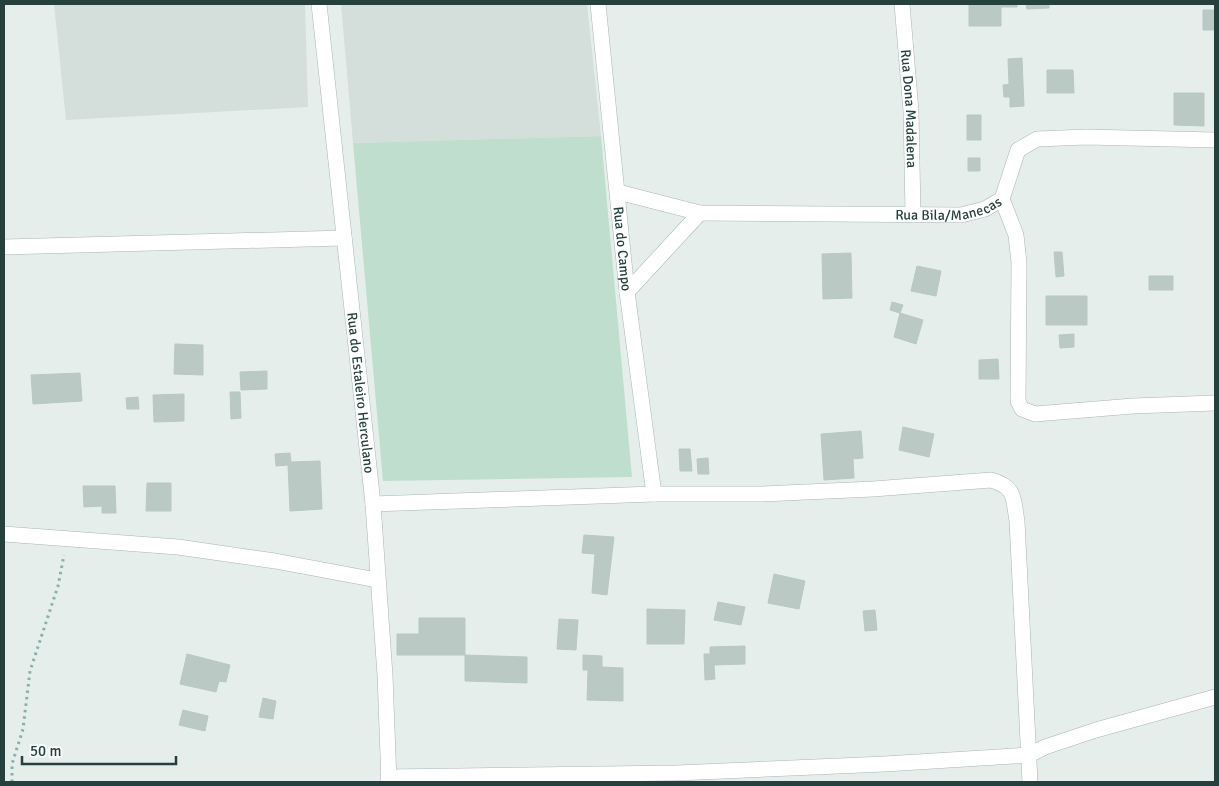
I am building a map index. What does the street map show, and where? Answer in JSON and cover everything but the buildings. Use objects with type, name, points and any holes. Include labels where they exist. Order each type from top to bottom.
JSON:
[{"type":"street","name":"Rua do Estaleiro Herculano","points":[[319,4],[373,504],[385,674],[389,779]]},
{"type":"street","name":"Rua do Campo","points":[[598,4],[627,292],[654,494]]},
{"type":"street","name":"Rua Dona Madalena","points":[[902,4],[911,111],[913,215]]},
{"type":"street","name":"Rua Bila/Manecas","points":[[618,192],[700,213],[961,215],[985,209],[1002,199],[1018,150],[1036,139],[1086,137],[1215,140]]},
{"type":"street","points":[[1002,199],[1016,235],[1019,263],[1018,401],[1022,409],[1035,414],[1133,406],[1215,403]]},
{"type":"street","points":[[627,292],[700,213]]},
{"type":"street","points":[[4,247],[344,238]]},
{"type":"street","points":[[373,504],[654,494],[772,494],[990,480],[1004,484],[1011,491],[1016,521],[1030,782]]},
{"type":"street","points":[[4,534],[178,548],[275,561],[377,580]]},
{"type":"street","points":[[389,779],[677,773],[885,764],[1029,755],[1045,746],[1096,730],[1215,697]]},
{"type":"path","points":[[12,782],[12,764],[23,729],[30,671],[58,586],[67,540]]},
{"type":"shaded area","points":[[54,4],[305,4],[308,107],[66,120]]},
{"type":"shaded area","points":[[341,4],[587,4],[601,136],[353,143]]},
{"type":"green space","points":[[601,136],[632,477],[383,481],[353,143]]}]
